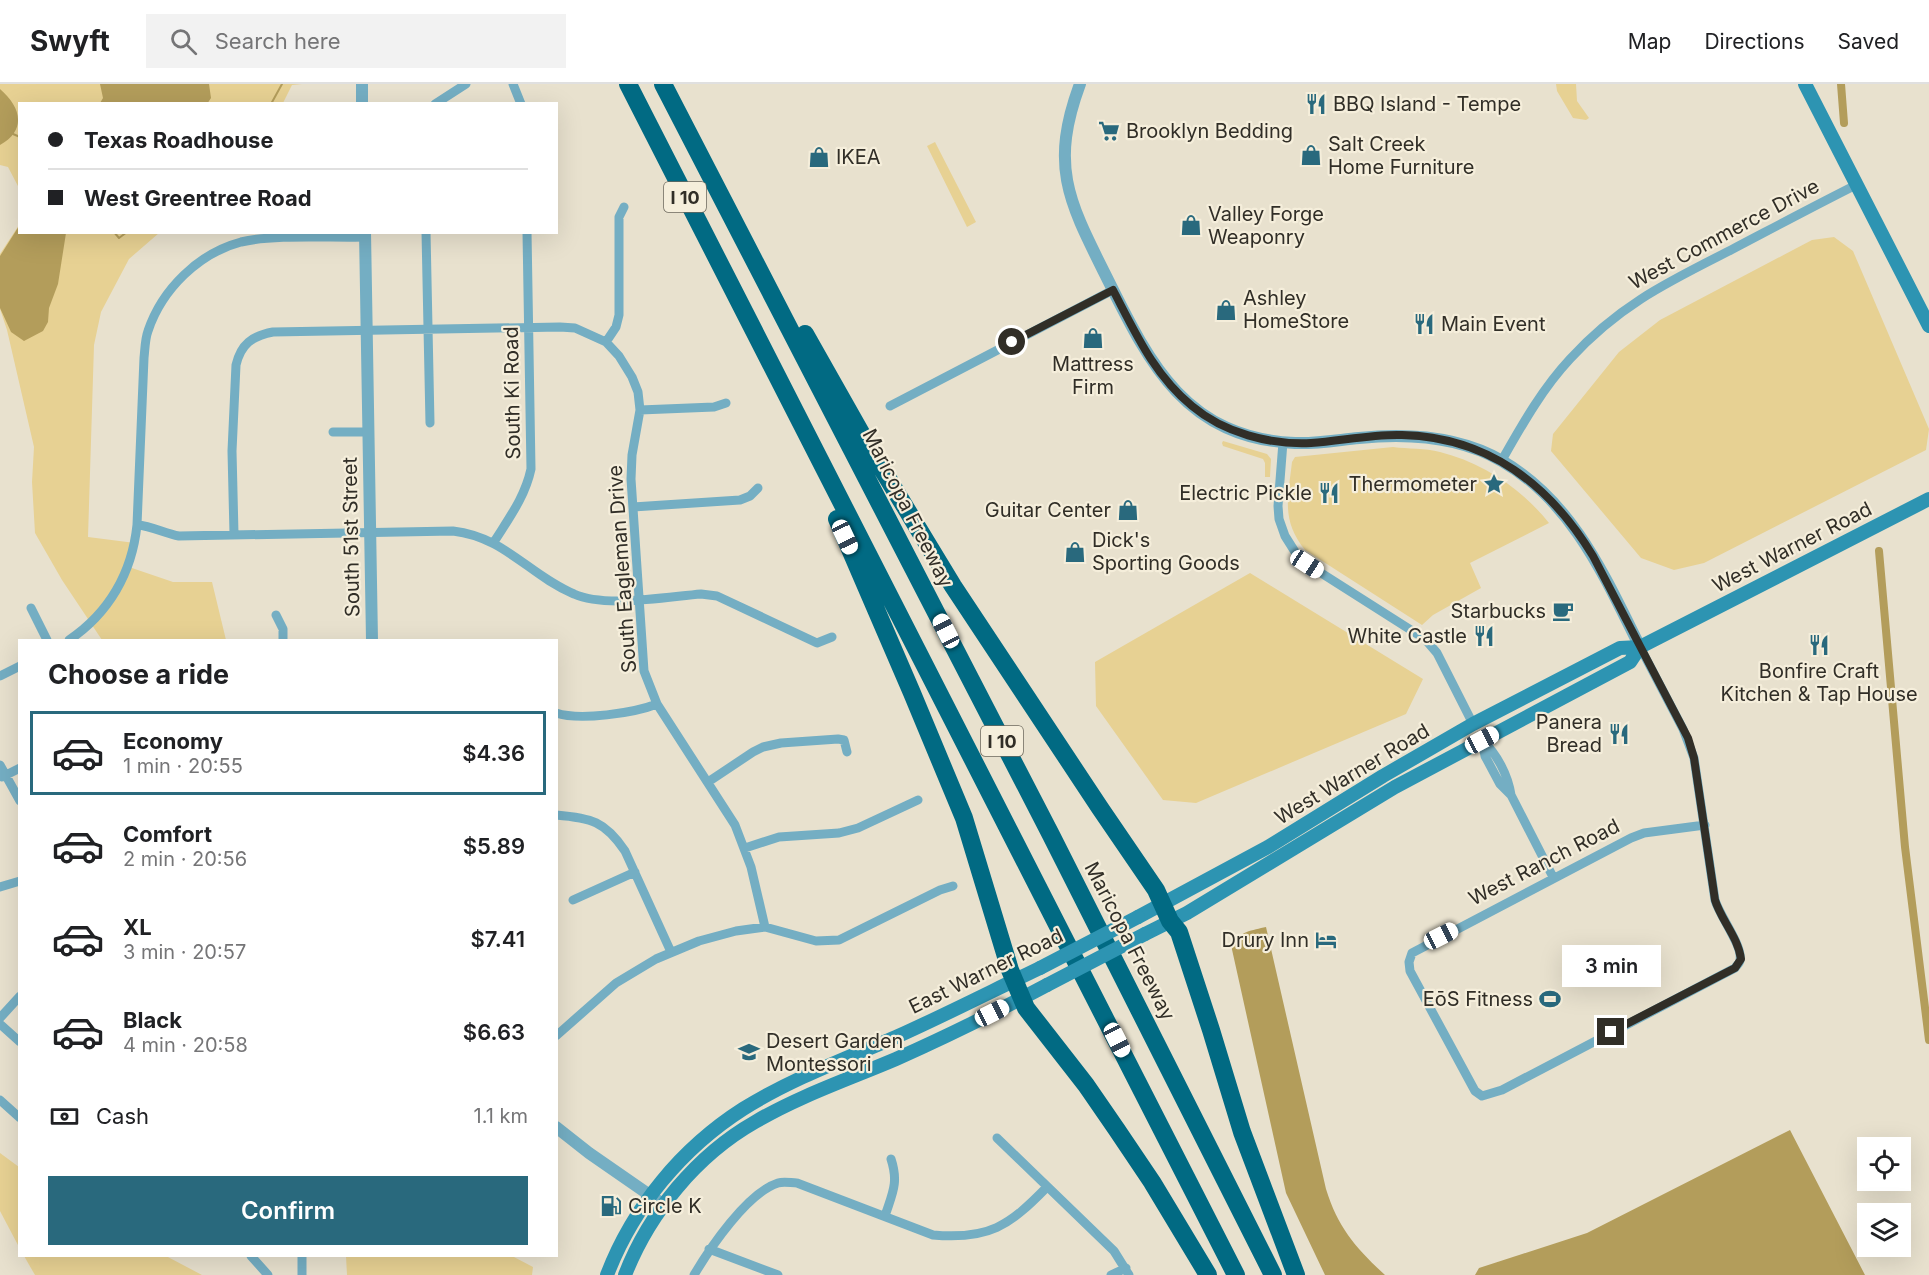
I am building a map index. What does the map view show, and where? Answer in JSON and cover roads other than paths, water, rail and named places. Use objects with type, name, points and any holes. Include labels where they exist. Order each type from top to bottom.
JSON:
[{"type":"highway","name":"I 10","points":[[628,84],[1236,1275]]},
{"type":"highway","name":"Maricopa Freeway","points":[[663,84],[1051,835],[1273,1275]]},
{"type":"highway","points":[[726,209],[773,276],[870,450],[953,586],[1156,890],[1166,913],[1179,932],[1245,1143],[1296,1275]]},
{"type":"highway","points":[[743,311],[746,337],[818,478],[854,556],[964,818],[1014,981],[1026,1008],[1079,1076],[1117,1130],[1208,1275]]},
{"type":"main road","points":[[1805,84],[1929,326]]},
{"type":"main road","name":"West Warner Road","points":[[1096,959],[1145,934],[1166,913],[1268,847],[1473,724],[1620,648],[1640,647],[1929,499]]},
{"type":"main road","name":"West Warner Road","points":[[1086,944],[1138,918],[1166,913],[1187,913],[1380,796],[1630,662],[1640,647]]},
{"type":"main road","points":[[1380,796],[1382,788],[1391,780],[1467,738],[1473,732],[1473,724]]},
{"type":"main road","name":"East Warner Road","points":[[607,1275],[619,1244],[650,1196],[682,1158],[707,1135],[744,1109],[824,1067],[920,1026],[1086,944]]},
{"type":"main road","name":"East Warner Road","points":[[625,1275],[634,1251],[664,1205],[695,1169],[754,1122],[942,1039],[1096,959]]},
{"type":"main road","points":[[760,1100],[769,1115]]},
{"type":"street","points":[[362,84],[362,102]]},
{"type":"street","points":[[438,102],[466,84]]},
{"type":"street","points":[[513,84],[520,102]]},
{"type":"street","points":[[1080,84],[1073,101],[1065,144],[1065,172],[1071,202],[1113,290],[1152,363],[1167,382],[1201,413],[1234,430],[1265,440],[1313,442],[1391,435],[1420,436],[1462,445],[1502,460],[1546,494],[1572,523],[1593,556],[1692,749],[1705,825]]},
{"type":"street","name":"West Commerce Drive","points":[[1502,460],[1528,415],[1552,380],[1587,340],[1627,308],[1671,280],[1857,185]]},
{"type":"street","points":[[606,342],[620,315],[620,216],[624,207]]},
{"type":"street","points":[[426,234],[430,423]]},
{"type":"street","name":"South Ki Road","points":[[494,542],[523,495],[531,469],[527,234]]},
{"type":"street","points":[[70,639],[91,624],[121,585],[135,543],[147,332],[158,307],[174,285],[195,265],[218,251],[240,242],[365,235]]},
{"type":"street","name":"South 51st Street","points":[[365,235],[372,639]]},
{"type":"street","points":[[890,406],[1113,290]]},
{"type":"street","name":"South Eagleman Drive","points":[[234,534],[232,451],[236,365],[239,353],[247,342],[259,334],[575,328],[606,342],[619,356],[638,392],[640,410],[632,455],[631,479],[644,671],[657,704],[724,806],[745,848],[765,927]]},
{"type":"street","points":[[640,410],[714,407],[726,403]]},
{"type":"street","name":"South 51st Street","points":[[333,432],[369,432]]},
{"type":"street","points":[[1283,442],[1278,506],[1282,529],[1288,542],[1307,564],[1425,639],[1437,653],[1473,724]]},
{"type":"street","points":[[633,507],[740,500],[750,496],[758,488]]},
{"type":"street","points":[[137,525],[150,526],[179,536],[453,531],[473,533],[494,542],[574,595],[590,600],[606,601],[701,594],[717,596],[816,643],[832,637]]},
{"type":"street","points":[[31,608],[46,639]]},
{"type":"street","points":[[276,615],[283,629],[283,639]]},
{"type":"street","points":[[0,676],[18,667]]},
{"type":"street","points":[[558,713],[573,716],[624,714],[657,704]]},
{"type":"street","points":[[708,782],[753,752],[781,743],[838,739],[844,740],[848,753]]},
{"type":"street","points":[[1482,740],[1491,748],[1509,781],[1511,795],[1553,877]]},
{"type":"street","points":[[0,765],[3,777],[18,798]]},
{"type":"street","points":[[3,777],[18,769]]},
{"type":"street","points":[[745,848],[779,837],[839,832],[858,828],[918,800]]},
{"type":"street","points":[[558,815],[590,820],[608,828],[625,851],[670,952]]},
{"type":"street","name":"West Ranch Road","points":[[1705,825],[1715,900],[1738,946],[1741,959],[1735,968],[1502,1090],[1482,1096],[1470,1084],[1410,971],[1410,957],[1418,948],[1553,877],[1644,833],[1705,825]]},
{"type":"street","points":[[573,900],[634,872]]},
{"type":"street","points":[[0,887],[18,881]]},
{"type":"street","points":[[558,1034],[616,983],[670,952],[715,936],[765,927],[816,941],[839,940],[940,890],[953,886]]},
{"type":"street","points":[[0,1018],[18,998]]},
{"type":"street","points":[[0,1024],[18,1040]]},
{"type":"street","points":[[0,1100],[18,1116]]},
{"type":"street","points":[[558,1128],[664,1205]]},
{"type":"street","points":[[997,1138],[1114,1251],[1128,1271],[1111,1275]]},
{"type":"street","points":[[885,1216],[896,1184],[896,1173],[891,1159]]},
{"type":"street","points":[[694,1275],[709,1249],[729,1223],[768,1188],[780,1182],[797,1183],[933,1235],[956,1237],[980,1234],[1003,1226],[1021,1213],[1047,1187]]},
{"type":"street","points":[[709,1249],[778,1275]]},
{"type":"street","points":[[252,1257],[268,1275]]},
{"type":"street","points":[[302,1257],[302,1275]]},
{"type":"waterway","points":[[272,102],[282,84]]},
{"type":"waterway","points":[[1841,84],[1844,123]]},
{"type":"waterway","points":[[13,134],[18,136]]},
{"type":"waterway","points":[[116,234],[119,238],[124,234]]},
{"type":"waterway","points":[[1879,551],[1905,847],[1929,1040]]},
{"type":"place","name":"BBQ Island - Tempe","points":[[1316,104]]},
{"type":"place","name":"Brooklyn Bedding","points":[[1109,131]]},
{"type":"place","name":"Salt Creek Home Furniture","points":[[1311,155]]},
{"type":"place","name":"IKEA","points":[[819,157]]},
{"type":"place","name":"Valley Forge Weaponry","points":[[1191,225]]},
{"type":"place","name":"Ashley HomeStore","points":[[1226,310]]},
{"type":"place","name":"Main Event","points":[[1424,324]]},
{"type":"place","name":"Mattress Firm","points":[[1093,338]]},
{"type":"place","name":"Thermometer","points":[[1494,484]]},
{"type":"place","name":"Electric Pickle","points":[[1329,493]]},
{"type":"place","name":"Guitar Center","points":[[1128,510]]},
{"type":"place","name":"Dick's Sporting Goods","points":[[1075,552]]},
{"type":"place","name":"Starbucks","points":[[1563,611]]},
{"type":"place","name":"White Castle","points":[[1484,636]]},
{"type":"place","name":"Bonfire Craft Kitchen & Tap House","points":[[1819,645]]},
{"type":"place","name":"Panera Bread","points":[[1619,734]]},
{"type":"place","name":"Drury Inn","points":[[1326,940]]},
{"type":"place","name":"EōS Fitness","points":[[1550,999]]},
{"type":"place","name":"Desert Garden Montessori","points":[[749,1052]]},
{"type":"place","name":"Circle K","points":[[611,1206]]}]
